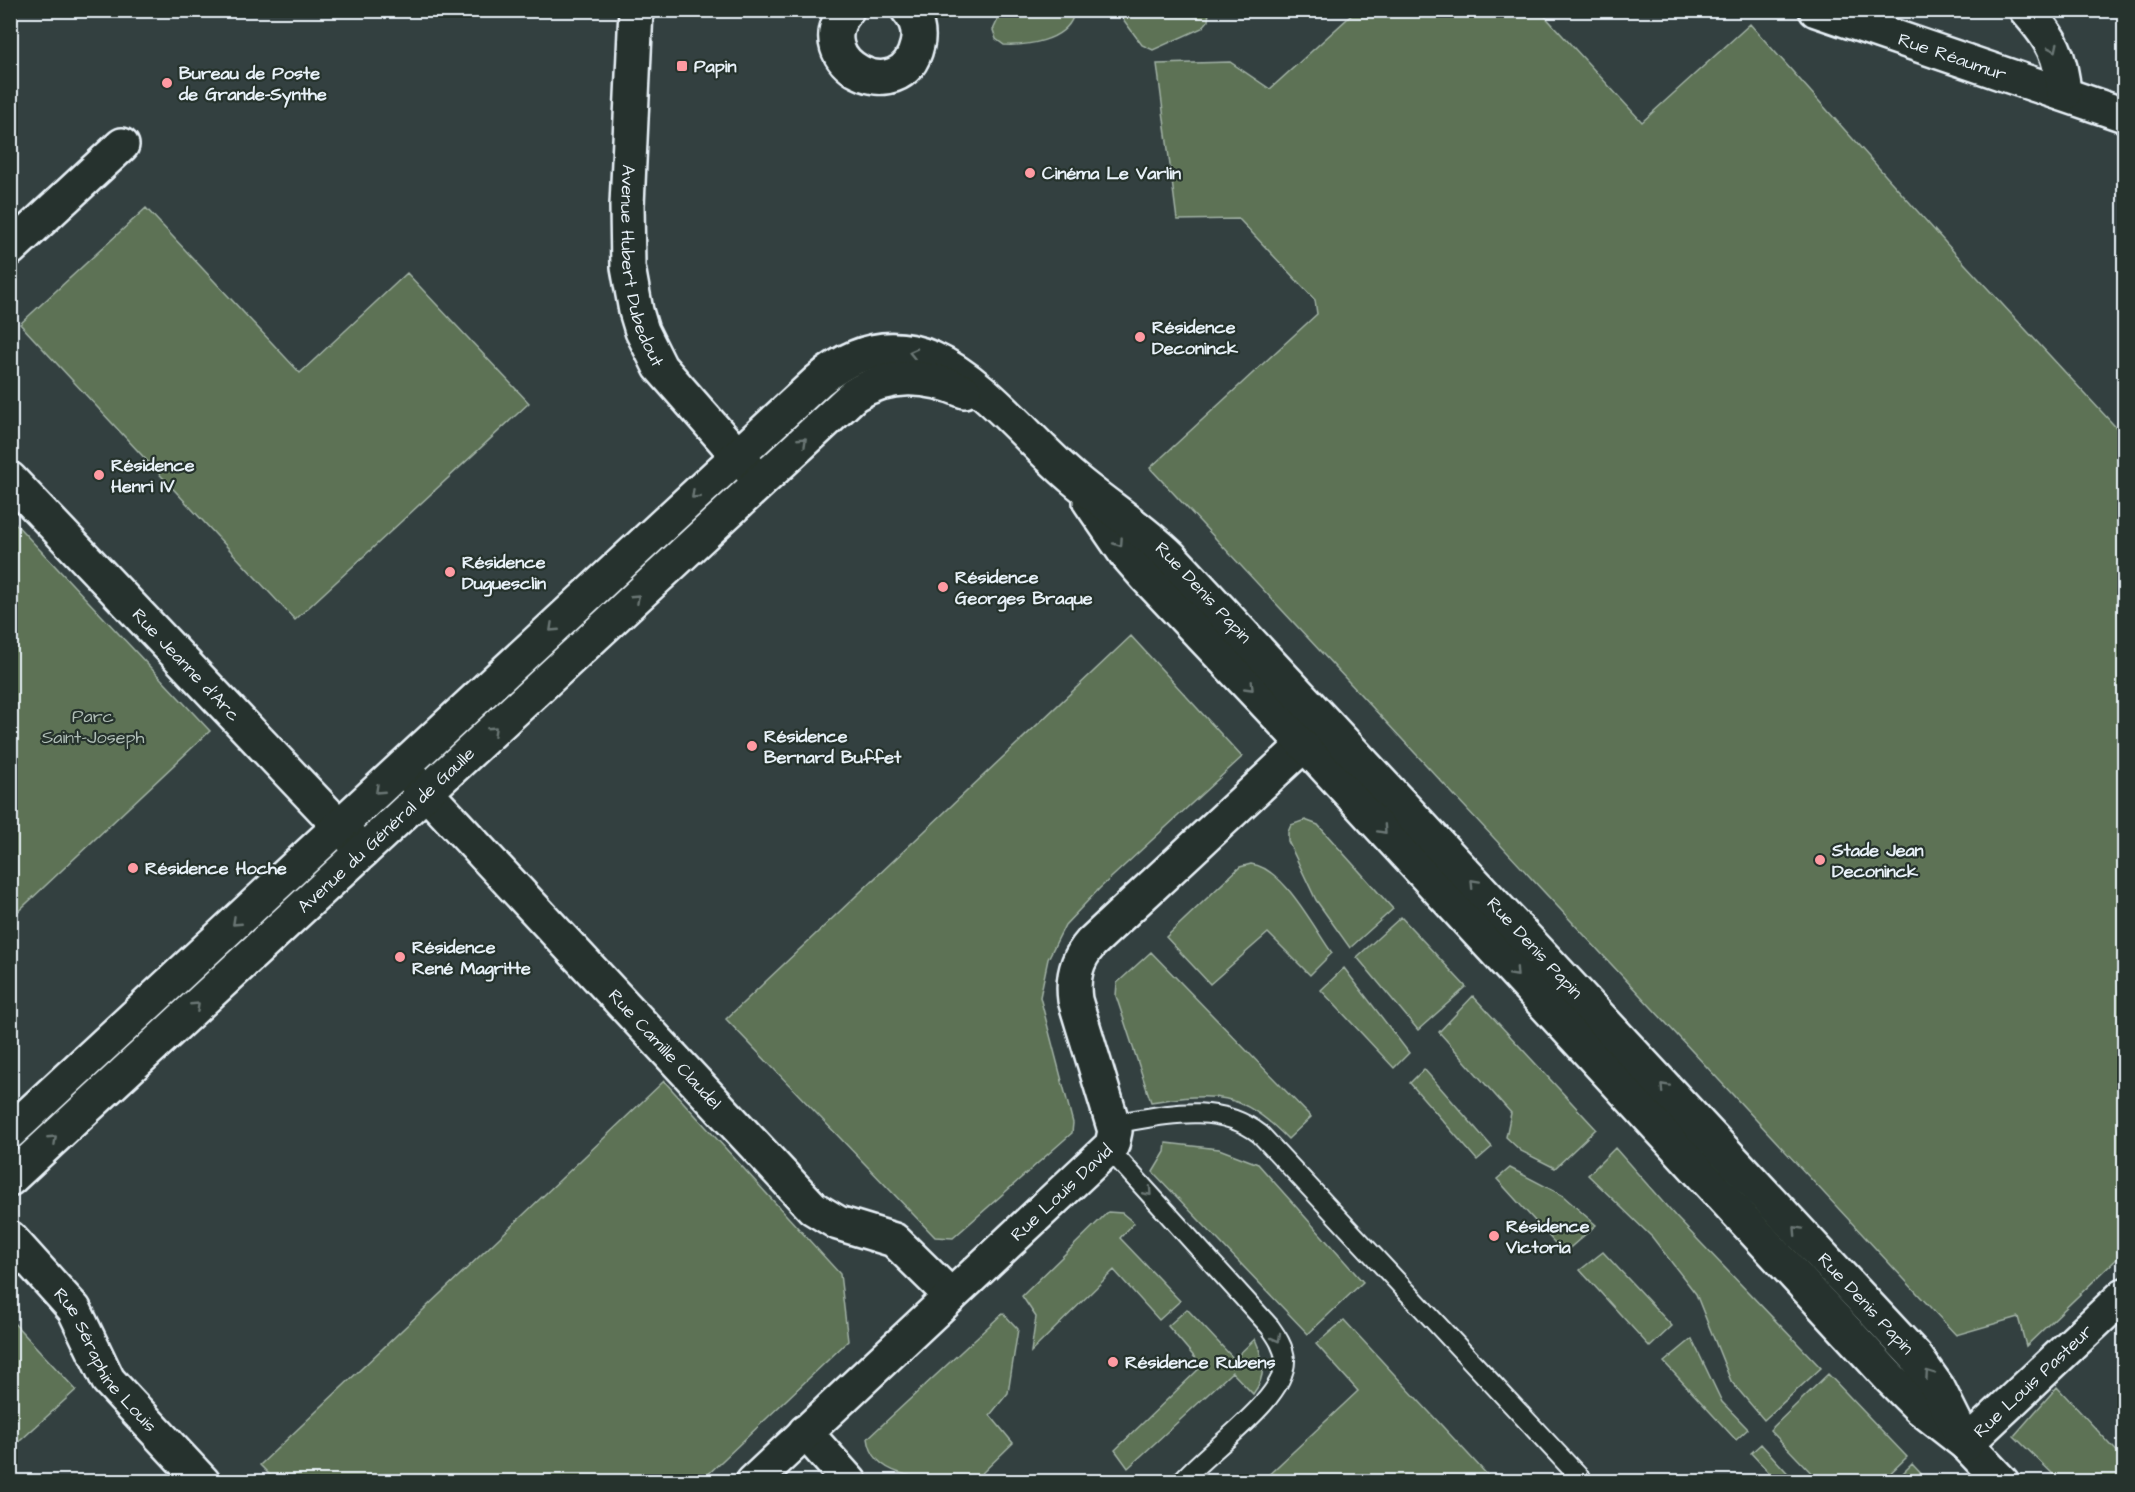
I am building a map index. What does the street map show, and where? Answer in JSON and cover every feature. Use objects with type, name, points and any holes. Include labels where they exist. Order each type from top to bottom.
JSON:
[{"type":"street","name":"Avenue Hubert Dubedout","points":[[636,10],[627,205],[628,267],[636,311],[642,331],[660,367],[760,481]]},
{"type":"street","points":[[847,10],[839,22],[837,35],[840,54],[853,70],[878,78],[903,69],[915,52],[918,33],[908,10]]},
{"type":"street","points":[[2026,10],[2043,29],[2058,56],[2064,94]]},
{"type":"street","name":"Rue Réaumur","points":[[1833,13],[2124,115]]},
{"type":"street","points":[[10,249],[122,145]]},
{"type":"street","name":"Rue Denis Papin","points":[[738,455],[831,370],[853,357],[874,351],[910,351],[946,365],[980,387],[1073,478],[1125,553],[1146,577],[1315,734],[1890,1378],[1920,1408],[1966,1444],[2002,1482]]},
{"type":"street","name":"Rue Denis Papin","points":[[760,481],[854,395],[887,381],[910,378],[950,385],[990,405],[1012,420]]},
{"type":"street","name":"Avenue du Général de Gaulle","points":[[14,1123],[340,826],[738,455]]},
{"type":"street","name":"Rue Jeanne d'Arc","points":[[10,479],[363,851]]},
{"type":"street","name":"Avenue du Général de Gaulle","points":[[10,1179],[760,481]]},
{"type":"street","name":"Rue Louis David","points":[[753,1482],[951,1296],[1111,1136],[1077,1010],[1074,989],[1079,959],[1091,943],[1315,734]]},
{"type":"street","name":"Rue Camille Claudel","points":[[403,767],[813,1208],[838,1223],[894,1240],[951,1296]]},
{"type":"street","name":"Rue Séraphine Louis","points":[[10,1238],[74,1309],[108,1380],[202,1482]]},
{"type":"street","name":"Rue Louis Pasteur","points":[[1966,1444],[2124,1295]]},
{"type":"street","points":[[805,1432],[850,1482]]},
{"type":"lane","points":[[1181,1482],[1272,1395],[1284,1369],[1285,1359],[1280,1341],[1270,1327],[1111,1136],[1191,1112],[1227,1116],[1260,1134],[1584,1482]]},
{"type":"green space","name":"Stade Jean Deconinck","points":[[1357,10],[1540,11],[1642,122],[1750,24],[1953,251],[2124,436],[2124,1252],[2026,1346],[2018,1317],[1956,1335],[1150,468],[1317,314],[1315,300],[1239,219],[1177,220],[1157,64],[1230,62],[1270,89]]},
{"type":"green space","points":[[1002,11],[1071,11],[1073,17],[1062,32],[1053,37],[1034,43],[1004,45],[996,39],[993,30]]},
{"type":"green space","points":[[1117,11],[1209,11],[1208,21],[1202,28],[1153,50],[1142,45]]},
{"type":"green space","points":[[146,208],[300,373],[407,273],[529,403],[295,620],[20,324]]},
{"type":"green space","name":"Parc Saint-Joseph","points":[[11,519],[210,731],[11,918]]},
{"type":"green space","points":[[1131,636],[1242,757],[1100,888],[1065,925],[1048,959],[1040,997],[1073,1123],[1072,1133],[953,1238],[935,1237],[726,1019]]},
{"type":"green space","points":[[1305,820],[1318,825],[1393,909],[1350,948],[1316,900],[1288,841],[1291,825]]},
{"type":"green space","points":[[1251,864],[1263,868],[1286,887],[1332,953],[1310,975],[1268,933],[1210,984],[1166,937],[1240,867]]},
{"type":"green space","points":[[1401,917],[1466,987],[1418,1030],[1357,957]]},
{"type":"green space","points":[[1151,952],[1311,1117],[1288,1139],[1255,1111],[1240,1103],[1210,1097],[1151,1102],[1116,996],[1117,983]]},
{"type":"green space","points":[[1344,968],[1409,1053],[1394,1068],[1321,990]]},
{"type":"green space","points":[[1473,996],[1596,1129],[1555,1168],[1521,1151],[1506,1137],[1511,1113],[1439,1032]]},
{"type":"green space","points":[[1424,1069],[1492,1147],[1477,1160],[1410,1083]]},
{"type":"green space","points":[[664,1081],[840,1274],[848,1341],[701,1481],[276,1481],[260,1465]]},
{"type":"green space","points":[[1166,1143],[1219,1149],[1258,1164],[1363,1282],[1308,1334],[1153,1172],[1165,1152]]},
{"type":"green space","points":[[1615,1148],[1676,1217],[1821,1368],[1764,1420],[1731,1381],[1696,1294],[1652,1237],[1588,1175]]},
{"type":"green space","points":[[1510,1168],[1562,1195],[1596,1225],[1564,1253],[1497,1179]]},
{"type":"green space","points":[[1108,1212],[1122,1213],[1134,1223],[1120,1238],[1180,1301],[1159,1320],[1114,1270],[1031,1352],[1036,1317],[1022,1296]]},
{"type":"green space","points":[[1603,1252],[1672,1326],[1650,1347],[1580,1270]]},
{"type":"green space","points":[[1187,1309],[1234,1359],[1255,1339],[1263,1367],[1260,1381],[1253,1394],[1232,1372],[1128,1468],[1115,1450],[1202,1366],[1168,1326]]},
{"type":"green space","points":[[1003,1313],[1018,1329],[1008,1393],[990,1415],[1013,1443],[974,1481],[910,1476],[882,1464],[873,1453],[868,1438]]},
{"type":"green space","points":[[11,1320],[76,1390],[11,1449]]},
{"type":"green space","points":[[1344,1320],[1493,1481],[1262,1481],[1358,1391],[1316,1344]]},
{"type":"green space","points":[[1692,1339],[1722,1402],[1748,1429],[1736,1440],[1664,1362]]},
{"type":"green space","points":[[1828,1374],[1907,1457],[1882,1481],[1819,1481],[1770,1430]]},
{"type":"green space","points":[[2057,1387],[2124,1459],[2124,1481],[2060,1481],[2014,1436]]},
{"type":"green space","points":[[1761,1444],[1795,1481],[1777,1481],[1751,1453]]},
{"type":"green space","points":[[1912,1464],[1928,1481],[1895,1481]]},
{"type":"place","name":"Papin","points":[[682,66]]},
{"type":"place","name":"Bureau de Poste de Grande-Synthe","points":[[167,83]]},
{"type":"place","name":"Cinéma Le Varlin","points":[[1030,173]]},
{"type":"place","name":"Résidence Deconinck","points":[[1140,337]]},
{"type":"place","name":"Résidence Henri IV","points":[[99,475]]},
{"type":"place","name":"Résidence Duguesclin","points":[[450,572]]},
{"type":"place","name":"Résidence Georges Braque","points":[[943,587]]},
{"type":"place","name":"Résidence Bernard Buffet","points":[[752,746]]},
{"type":"place","name":"Stade Jean Deconinck","points":[[1820,860]]},
{"type":"place","name":"Résidence Hoche","points":[[133,868]]},
{"type":"place","name":"Résidence René Magritte","points":[[400,957]]},
{"type":"place","name":"Résidence Victoria","points":[[1494,1236]]},
{"type":"place","name":"Résidence Rubens","points":[[1113,1362]]}]
